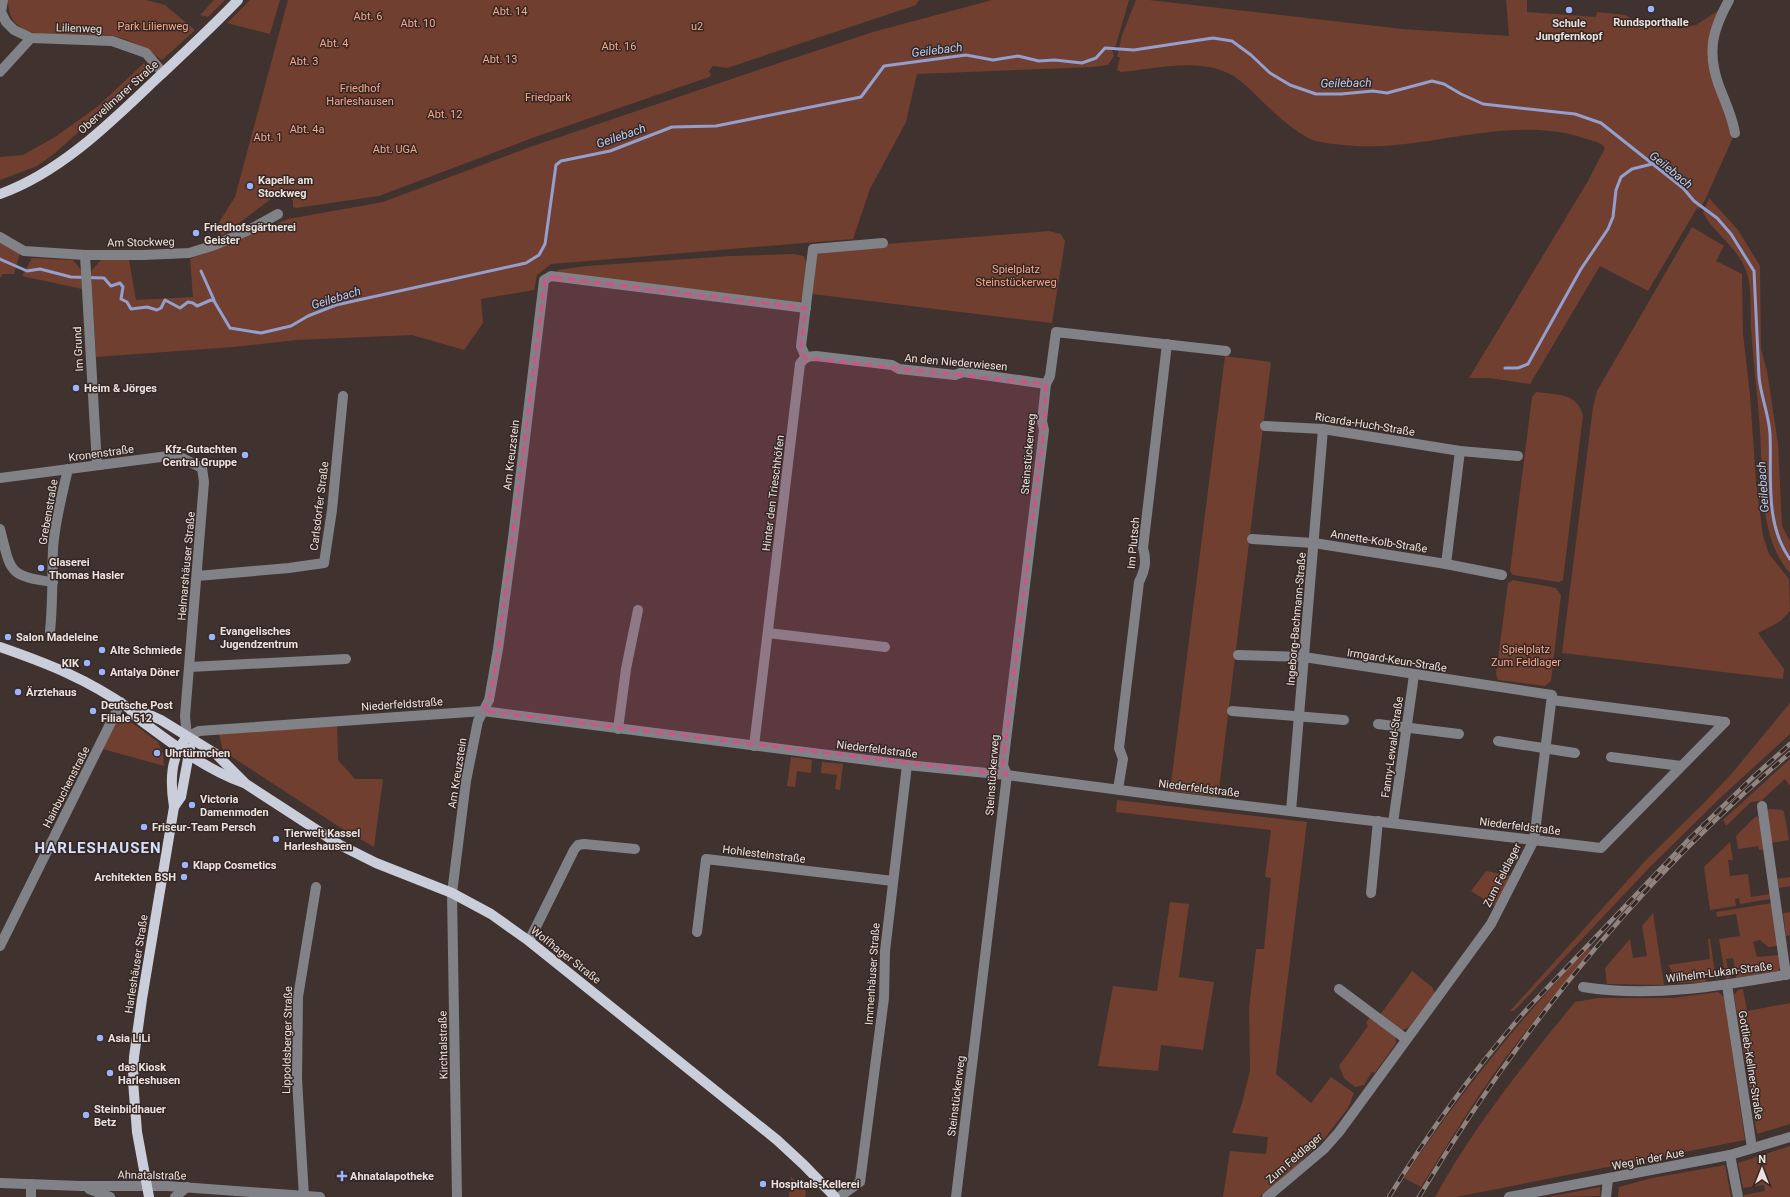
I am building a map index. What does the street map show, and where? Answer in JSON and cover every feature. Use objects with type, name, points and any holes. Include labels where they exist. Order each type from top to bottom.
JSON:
[{"type":"main road","name":"Obervellmarer Straße","points":[[0,194],[49,170],[111,122],[200,39],[238,0]]},
{"type":"main road","name":"Wolfhager Straße","points":[[0,647],[43,662],[79,677],[121,702],[130,709],[135,716],[178,747],[226,777],[246,784]]},
{"type":"main road","name":"Wolfhager Straße","points":[[130,709],[139,710],[161,720],[216,754],[246,784],[340,845],[376,863],[452,894],[491,914],[529,941],[777,1140],[835,1197]]},
{"type":"main road","name":"Harleshäuser Straße","points":[[165,737],[173,764]]},
{"type":"main road","name":"Harleshäuser Straße","points":[[149,1197],[135,1113],[134,1058],[142,999],[174,807],[172,793],[173,764],[178,747],[187,737]]},
{"type":"main road","name":"Harleshäuser Straße","points":[[174,807],[181,797],[190,754],[187,737]]},
{"type":"street","name":"Lilienweg","points":[[3,0],[1,12],[6,22],[14,30],[31,38],[112,41],[146,53],[163,73]]},
{"type":"street","points":[[1729,0],[1719,19],[1714,34],[1712,63],[1736,133]]},
{"type":"street","points":[[0,72],[31,38]]},
{"type":"street","name":"Am Stockweg","points":[[0,237],[24,251],[85,255],[189,253],[242,233],[278,214]]},
{"type":"street","points":[[806,358],[801,346],[813,249],[883,243]]},
{"type":"street","name":"Im Grund","points":[[85,255],[97,465]]},
{"type":"street","name":"Am Kreuzstein","points":[[452,894],[466,781],[478,721],[489,700],[498,648],[513,538],[543,284],[545,278],[548,276],[806,308]]},
{"type":"street","name":"Steinstückerweg","points":[[956,1197],[1007,775],[1003,765],[1044,430],[1042,421],[1046,384],[1050,376],[1056,332],[1167,344]]},
{"type":"street","points":[[1167,344],[1226,351]]},
{"type":"street","name":"Im Plutsch","points":[[1118,789],[1123,759],[1119,748],[1139,582],[1144,571],[1146,556],[1143,548],[1167,344]]},
{"type":"street","name":"An den Niederwiesen","points":[[806,358],[816,356],[892,365],[899,369],[955,375],[963,372],[1046,384]]},
{"type":"street","name":"Hinter den Trieschhöfen","points":[[754,746],[800,364],[806,358]]},
{"type":"street","name":"Carlsdorfer Straße","points":[[197,576],[289,568],[324,563],[332,510],[343,396]]},
{"type":"street","name":"Ricarda-Huch-Straße","points":[[1265,426],[1323,429],[1460,451],[1518,456]]},
{"type":"street","name":"Ingeborg-Bachmann-Straße","points":[[1291,811],[1323,429]]},
{"type":"street","points":[[1446,564],[1460,451]]},
{"type":"street","name":"Kronenstraße","points":[[0,478],[176,455],[202,468]]},
{"type":"street","name":"Helmarshäuser Straße","points":[[187,737],[185,716],[204,482],[202,468]]},
{"type":"street","name":"Grebenstraße","points":[[50,631],[57,519],[68,469]]},
{"type":"street","points":[[0,529],[9,564],[17,574],[28,579],[53,582]]},
{"type":"street","name":"Annette-Kolb-Straße","points":[[1252,540],[1314,543],[1446,564],[1502,575]]},
{"type":"street","points":[[618,729],[626,669],[638,610]]},
{"type":"street","points":[[768,633],[885,647]]},
{"type":"street","name":"Irmgard-Keun-Straße","points":[[1238,655],[1304,657],[1552,698],[1725,722]]},
{"type":"street","points":[[190,667],[346,659]]},
{"type":"street","name":"Fanny-Lewald-Straße","points":[[1393,823],[1414,675]]},
{"type":"street","name":"Zum Feldlager","points":[[1267,1197],[1324,1149],[1339,1132],[1491,924],[1534,840],[1552,698]]},
{"type":"street","name":"Hainbuchenstraße","points":[[0,946],[121,702]]},
{"type":"street","name":"Niederfeldstraße","points":[[187,737],[199,731],[483,711],[907,765],[1007,775],[1601,848],[1725,722]]},
{"type":"street","points":[[1232,711],[1344,720]]},
{"type":"street","points":[[1378,724],[1407,726],[1458,734]]},
{"type":"street","points":[[1498,741],[1575,753]]},
{"type":"street","points":[[1611,757],[1681,766]]},
{"type":"street","name":"Immenhäuser Straße","points":[[839,1197],[860,1182],[884,998],[885,951],[892,881],[907,765]]},
{"type":"street","name":"Wilhelm-Lukan-Straße","points":[[1583,987],[1607,990],[1664,991],[1727,985],[1788,975],[1762,806]]},
{"type":"street","points":[[1370,893],[1378,821]]},
{"type":"street","points":[[529,941],[574,850],[578,845],[584,844],[635,849]]},
{"type":"street","name":"Hohlesteinstraße","points":[[697,932],[706,859],[892,881]]},
{"type":"street","name":"Lippoldsberger Straße","points":[[304,1196],[297,1080],[298,997],[316,886]]},
{"type":"street","name":"Kirchtalstraße","points":[[452,894],[458,1197]]},
{"type":"street","name":"Gottlieb-Kellner-Straße","points":[[1727,985],[1752,1148]]},
{"type":"street","points":[[1339,989],[1406,1039]]},
{"type":"street","name":"Weg in der Aue","points":[[1515,1196],[1730,1155],[1790,1137]]},
{"type":"street","points":[[1730,1155],[1738,1197]]},
{"type":"street","points":[[1606,1197],[1608,1179]]},
{"type":"street","name":"Ahnatalstraße","points":[[0,1183],[81,1186],[187,1187],[320,1197]]},
{"type":"street","points":[[31,1184],[32,1197]]},
{"type":"street","points":[[81,1186],[110,1197]]},
{"type":"street","points":[[175,1197],[187,1187]]},
{"type":"highlighted area","points":[[555,277],[806,308],[801,346],[805,358],[1046,384],[1044,430],[1003,765],[1007,775],[483,711],[489,700],[498,649],[545,278]]},
{"type":"green space","name":"Park Lilienweg","points":[[8,0],[146,0],[165,5],[195,30],[162,60],[139,45],[113,36],[65,36],[32,32],[19,26],[11,16]]},
{"type":"green space","points":[[214,0],[225,0],[208,17],[200,15]]},
{"type":"green space","points":[[250,0],[280,0],[270,34],[227,23]]},
{"type":"green space","name":"Friedhof Harleshausen","points":[[288,0],[919,0],[916,5],[727,68],[713,66],[709,71],[711,75],[709,77],[535,137],[379,196],[296,208],[293,207],[293,200],[283,190],[222,236],[216,227],[235,197]]},
{"type":"green space","points":[[992,0],[1129,0],[1116,45],[1112,50],[1114,56],[1108,65],[1093,67],[917,74],[906,122],[870,189],[853,239],[551,264],[537,275],[534,290],[481,299],[483,323],[464,350],[412,335],[297,340],[233,347],[96,357],[91,271],[101,260],[129,260],[136,300],[193,297],[190,259],[288,219],[383,202],[533,146],[776,64],[873,32]]},
{"type":"green space","points":[[1136,0],[1149,0],[1402,29],[1509,36],[1506,0],[1527,0],[1527,12],[1596,17],[1597,12],[1625,15],[1640,23],[1655,25],[1674,22],[1678,29],[1696,25],[1719,10],[1714,20],[1712,49],[1735,133],[1705,200],[1699,209],[1697,208],[1648,291],[1600,266],[1530,384],[1490,378],[1469,378],[1588,181],[1605,148],[1601,144],[1594,141],[1558,132],[1530,130],[1472,134],[1385,146],[1356,146],[1316,141],[1287,124],[1243,83],[1234,76],[1223,71],[1211,67],[1185,65],[1121,72],[1117,70],[1120,57],[1117,57],[1122,35]]},
{"type":"green space","points":[[144,63],[149,69],[55,153],[37,166],[0,180],[0,157],[23,155],[55,137],[97,107]]},
{"type":"green space","points":[[1709,198],[1738,230],[1760,266],[1761,349],[1767,371],[1778,444],[1782,526],[1790,541],[1790,573],[1772,542],[1764,506],[1748,277],[1745,267],[1735,251],[1708,221],[1703,213]]},
{"type":"green space","points":[[1692,227],[1724,246],[1716,261],[1742,274],[1743,334],[1750,395],[1756,482],[1763,536],[1769,554],[1789,579],[1790,611],[1781,621],[1758,633],[1784,669],[1783,679],[1562,653],[1593,407],[1597,391]]},
{"type":"green space","name":"Spielplatz Steinstückerweg","points":[[1049,231],[1061,234],[1065,241],[1052,323],[812,294],[817,254],[824,249]]},
{"type":"green space","points":[[0,242],[20,253],[14,274],[3,274],[0,278]]},
{"type":"green space","points":[[793,254],[804,256],[807,268],[805,291],[800,302],[558,273],[558,270],[586,266],[731,256]]},
{"type":"green space","points":[[32,258],[73,260],[81,270],[82,289],[22,276]]},
{"type":"green space","points":[[1225,356],[1271,362],[1218,797],[1170,791]]},
{"type":"green space","points":[[1536,392],[1571,398],[1576,402],[1583,415],[1563,580],[1559,582],[1513,575],[1510,571],[1532,397]]},
{"type":"green space","name":"Spielplatz Zum Feldlager","points":[[1513,580],[1556,588],[1561,595],[1551,681],[1545,686],[1498,680],[1496,674],[1508,583]]},
{"type":"green space","points":[[1790,703],[1790,734],[1719,799],[1648,869],[1514,1011],[1510,1011],[1646,860],[1733,772]]},
{"type":"green space","points":[[120,714],[158,742],[163,754],[164,766],[103,749]]},
{"type":"green space","points":[[337,726],[338,760],[355,779],[383,779],[374,847],[338,826],[223,751],[219,734]]},
{"type":"green space","points":[[791,757],[812,760],[811,773],[797,771],[795,787],[787,786]]},
{"type":"green space","points":[[1790,759],[1790,786],[1785,779],[1761,801],[1751,802],[1726,826],[1723,820]]},
{"type":"green space","points":[[822,762],[843,764],[840,790],[835,789],[837,775],[821,773]]},
{"type":"green space","points":[[1117,800],[1307,822],[1276,1074],[1311,1103],[1331,1077],[1354,1093],[1348,1108],[1325,1138],[1295,1167],[1259,1197],[1223,1197],[1230,1151],[1266,1154],[1268,1137],[1232,1133],[1242,1103],[1250,1071],[1249,1008],[1256,949],[1264,949],[1271,878],[1265,877],[1271,830],[1116,812]]},
{"type":"green space","points":[[1770,809],[1783,810],[1789,840],[1771,843],[1766,811]]},
{"type":"green space","points":[[1756,816],[1759,819],[1764,850],[1759,850],[1758,846],[1738,849],[1736,836]]},
{"type":"green space","points":[[1730,842],[1733,860],[1728,860],[1730,876],[1748,874],[1751,897],[1770,894],[1771,899],[1740,904],[1739,898],[1735,899],[1736,906],[1710,910],[1704,867]]},
{"type":"green space","points":[[1486,871],[1512,876],[1494,906],[1471,891]]},
{"type":"green space","points":[[1790,877],[1790,886],[1779,888],[1777,879]]},
{"type":"green space","points":[[1170,902],[1189,904],[1179,977],[1214,982],[1203,1050],[1161,1045],[1158,1071],[1098,1066],[1113,986],[1157,991]]},
{"type":"green space","points":[[1772,903],[1778,946],[1768,947],[1760,940],[1753,942],[1757,957],[1779,955],[1781,967],[1778,971],[1736,978],[1733,958],[1726,959],[1730,978],[1726,979],[1719,939],[1740,936],[1736,914],[1717,917],[1716,912]]},
{"type":"green space","points":[[1790,912],[1790,935],[1786,936],[1783,913]]},
{"type":"green space","points":[[1653,913],[1664,985],[1607,984],[1605,968],[1630,939],[1633,958],[1647,956],[1642,926]]},
{"type":"green space","points":[[1708,939],[1710,939],[1715,973],[1705,975],[1706,982],[1679,983],[1668,965],[1710,959]]},
{"type":"green space","points":[[1588,947],[1591,950],[1493,1075],[1421,1187],[1404,1178],[1446,1117],[1491,1058]]},
{"type":"green space","points":[[1412,971],[1432,987],[1435,993],[1409,1027],[1403,1030],[1380,1015]]},
{"type":"green space","points":[[1743,989],[1747,1011],[1790,1003],[1790,1124],[1757,1134],[1734,995],[1738,990]]},
{"type":"green space","points":[[1718,992],[1724,997],[1745,1140],[1456,1197],[1435,1197],[1466,1145],[1500,1096],[1575,1002],[1598,998],[1672,998]]},
{"type":"green space","points":[[1370,1017],[1395,1036],[1396,1043],[1375,1073],[1372,1072],[1364,1085],[1355,1087],[1344,1078],[1339,1066],[1368,1026],[1366,1023]]},
{"type":"green space","points":[[1790,1146],[1790,1197],[1744,1197],[1744,1195],[1765,1191],[1764,1185],[1743,1188],[1738,1163]]},
{"type":"green space","points":[[1725,1165],[1731,1197],[1618,1197],[1619,1187],[1652,1178]]},
{"type":"green space","points":[[791,1177],[805,1190],[805,1197],[789,1197]]},
{"type":"green space","points":[[1600,1187],[1600,1196],[1548,1197]]},
{"type":"waterway","name":"Geilebach","points":[[0,259],[27,271],[40,269],[71,277],[104,278],[111,286],[120,283],[123,287],[121,299],[127,302],[131,309],[147,307],[157,310],[161,308],[165,300],[180,308],[188,302],[197,306],[211,300],[214,301],[230,328],[261,333],[291,326],[308,316],[336,305],[526,263],[539,255],[545,244],[556,165],[561,161],[610,151],[672,127],[716,126],[861,97],[884,66],[966,55],[993,60],[1018,56],[1039,61],[1055,60],[1082,63],[1096,58],[1105,48],[1134,50],[1213,38],[1232,41],[1251,55],[1270,73],[1290,85],[1316,94],[1341,94],[1373,91],[1387,93],[1432,81],[1444,84],[1483,104],[1575,114],[1601,123],[1683,188],[1694,201],[1717,218],[1731,234],[1754,271],[1759,377],[1770,434],[1771,498],[1776,530],[1790,559]]},
{"type":"waterway","points":[[1505,368],[1518,368],[1528,364],[1581,269],[1608,229],[1613,217],[1616,190],[1621,177],[1632,169],[1652,164]]},
{"type":"waterway","points":[[201,271],[214,300]]},
{"type":"railway","points":[[1389,1197],[1437,1123],[1490,1053],[1528,1008],[1690,838],[1752,778],[1790,744]]},
{"type":"railway","points":[[1419,1197],[1457,1135],[1498,1075],[1586,960],[1634,905],[1684,852],[1736,801],[1790,753]]},
{"type":"place","name":"Rundsporthalle","points":[[1651,9]]},
{"type":"place","name":"Schule Jungfernkopf","points":[[1569,10]]},
{"type":"place","name":"Kapelle am Stockweg","points":[[250,186]]},
{"type":"place","name":"Friedhofsgärtnerei Geister","points":[[196,233]]},
{"type":"place","name":"Heim & Jörges","points":[[76,388]]},
{"type":"place","name":"Kfz-Gutachten Central Gruppe","points":[[245,455]]},
{"type":"place","name":"Glaserei Thomas Hasler","points":[[41,568]]},
{"type":"place","name":"Salon Madeleine","points":[[8,637]]},
{"type":"place","name":"Evangelisches Jugendzentrum","points":[[212,637]]},
{"type":"place","name":"Alte Schmiede","points":[[102,650]]},
{"type":"place","name":"KIK","points":[[87,663]]},
{"type":"place","name":"Antalya Döner","points":[[102,672]]},
{"type":"place","name":"Ärztehaus","points":[[18,692]]},
{"type":"place","name":"Deutsche Post Filiale 512","points":[[93,711]]},
{"type":"place","name":"Uhrtürmchen","points":[[157,753]]},
{"type":"place","name":"Victoria Damenmoden","points":[[192,805]]},
{"type":"place","name":"Friseur-Team Persch","points":[[144,827]]},
{"type":"place","name":"Tierwelt Kassel Harleshausen","points":[[276,839]]},
{"type":"place","name":"Klapp Cosmetics","points":[[185,865]]},
{"type":"place","name":"Architekten BSH","points":[[184,877]]},
{"type":"place","name":"Asia LiLi","points":[[100,1038]]},
{"type":"place","name":"das Kiosk Harleshusen","points":[[110,1073]]},
{"type":"place","name":"Steinbildhauer Betz","points":[[86,1115]]},
{"type":"place","name":"Ahnatalapotheke","points":[[342,1176]]},
{"type":"place","name":"Hospitals-Kellerei","points":[[763,1184]]},
{"type":"district","name":"HARLESHAUSEN","points":[[98,848]]},
{"type":"park label","name":"Abt. 14","points":[[510,11]]},
{"type":"park label","name":"Abt. 6","points":[[368,16]]},
{"type":"park label","name":"Abt. 10","points":[[418,23]]},
{"type":"park label","name":"u2","points":[[697,26]]},
{"type":"park label","name":"Abt. 4","points":[[334,43]]},
{"type":"park label","name":"Abt. 16","points":[[619,46]]},
{"type":"park label","name":"Abt. 13","points":[[500,59]]},
{"type":"park label","name":"Abt. 3","points":[[304,61]]},
{"type":"park label","name":"Friedpark","points":[[548,97]]},
{"type":"park label","name":"Abt. 12","points":[[445,114]]},
{"type":"park label","name":"Abt. 4a","points":[[307,129]]},
{"type":"park label","name":"Abt. 1","points":[[268,137]]},
{"type":"park label","name":"Abt. UGA","points":[[395,149]]}]
